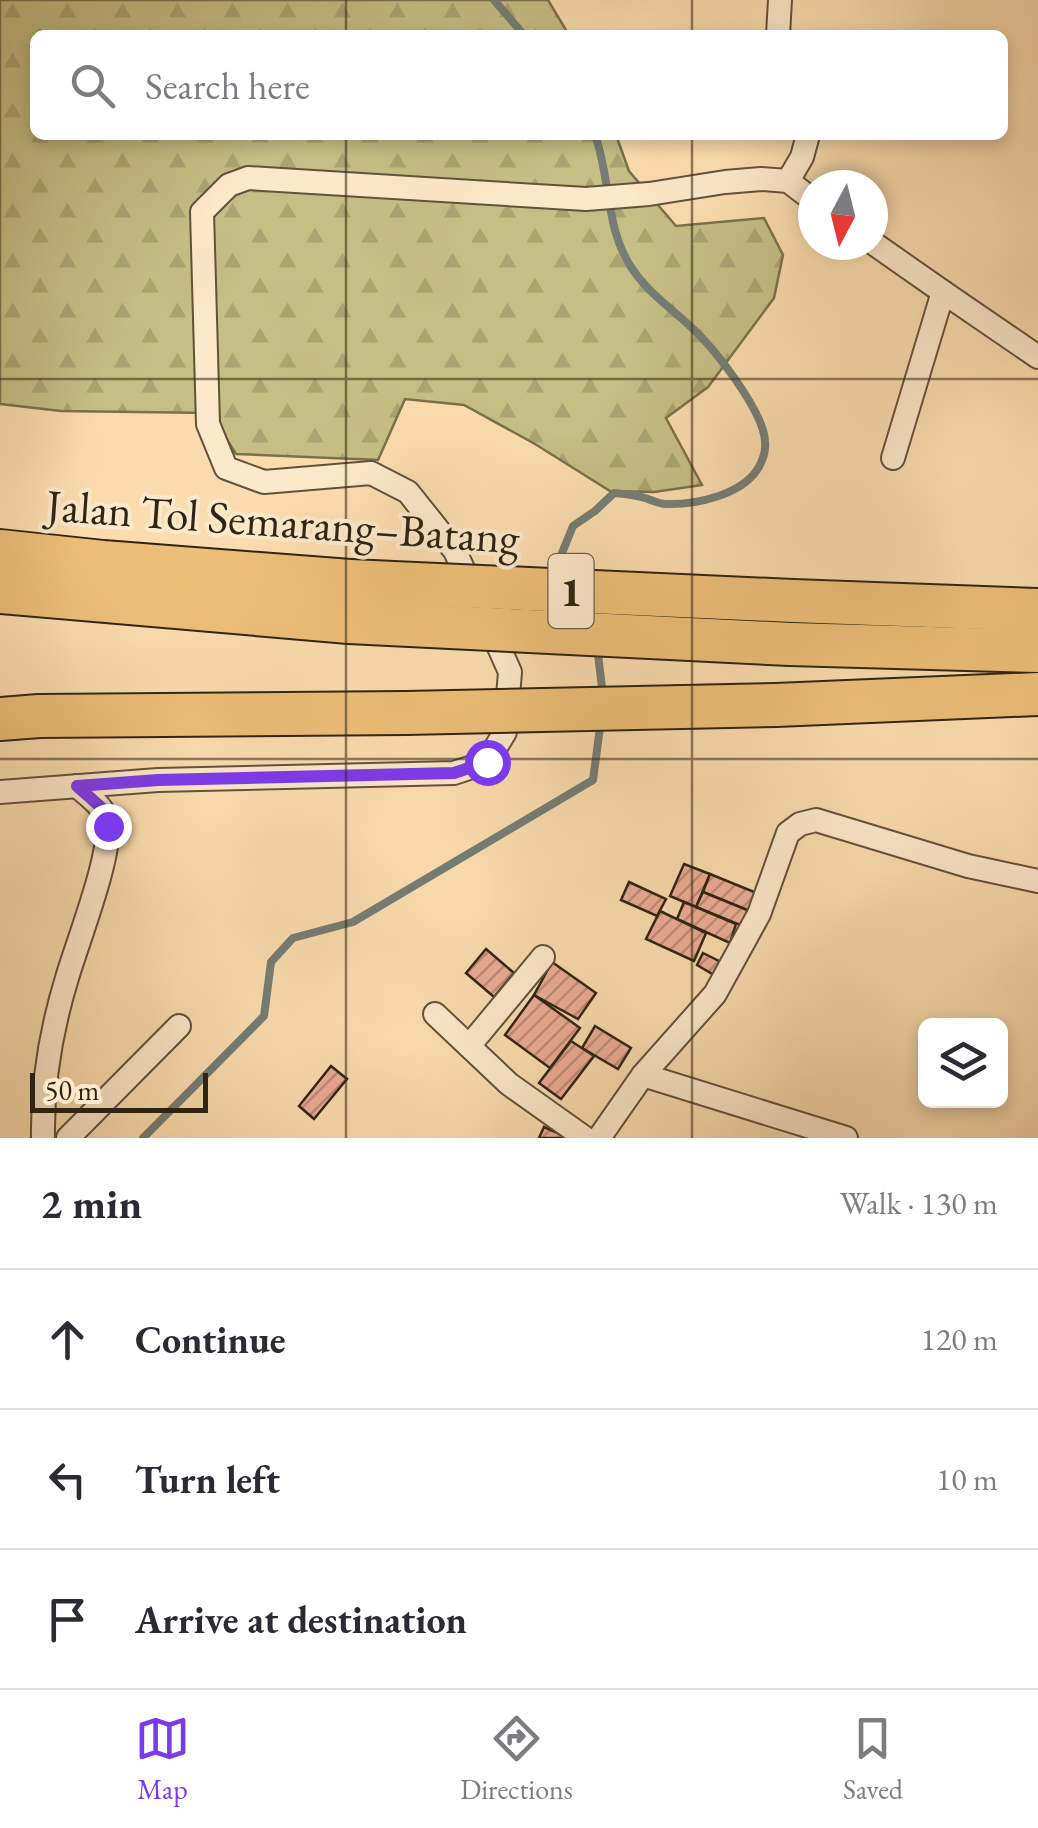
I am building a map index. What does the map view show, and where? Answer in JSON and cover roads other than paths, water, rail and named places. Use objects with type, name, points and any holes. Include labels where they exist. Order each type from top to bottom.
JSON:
[{"type":"highway","points":[[0,542],[103,562]]},
{"type":"highway","name":"Jalan Tol Semarang–Batang","points":[[0,551],[103,562],[350,601],[790,644],[1038,652]]},
{"type":"highway","name":"Jalan Tol Semarang–Batang","points":[[0,592],[350,601],[793,601],[1038,610]]},
{"type":"highway","points":[[0,719],[406,713],[1038,694]]},
{"type":"street","points":[[778,30],[780,0]]},
{"type":"street","points":[[788,182],[807,140]]},
{"type":"street","points":[[0,792],[158,780],[454,773],[487,762],[505,732],[510,672],[455,551],[408,492],[371,473],[264,482],[226,468],[208,424],[202,212],[230,186],[248,178],[586,199],[761,179],[788,182],[798,189]]},
{"type":"street","points":[[888,253],[1038,357]]},
{"type":"street","points":[[893,458],[944,292]]},
{"type":"street","points":[[43,1138],[46,1067],[108,826],[104,810],[77,786]]},
{"type":"street","points":[[599,1138],[642,1075],[715,994],[759,914],[788,833],[800,824],[816,820],[968,866],[1038,882]]},
{"type":"street","points":[[469,1046],[544,957]]},
{"type":"street","points":[[435,1014],[509,1084],[586,1138]]},
{"type":"street","points":[[68,1138],[179,1026]]},
{"type":"street","points":[[642,1075],[846,1138]]},
{"type":"waterway","points":[[494,0],[520,30]]},
{"type":"waterway","points":[[563,575],[562,553],[573,526],[614,493],[666,504],[716,497],[749,479],[761,463],[765,449],[756,413],[736,380],[701,337],[631,267],[612,219],[596,140]]},
{"type":"waterway","points":[[597,646],[603,696]]},
{"type":"waterway","points":[[143,1138],[264,1016],[271,962],[293,938],[353,922],[593,780],[601,720]]}]
